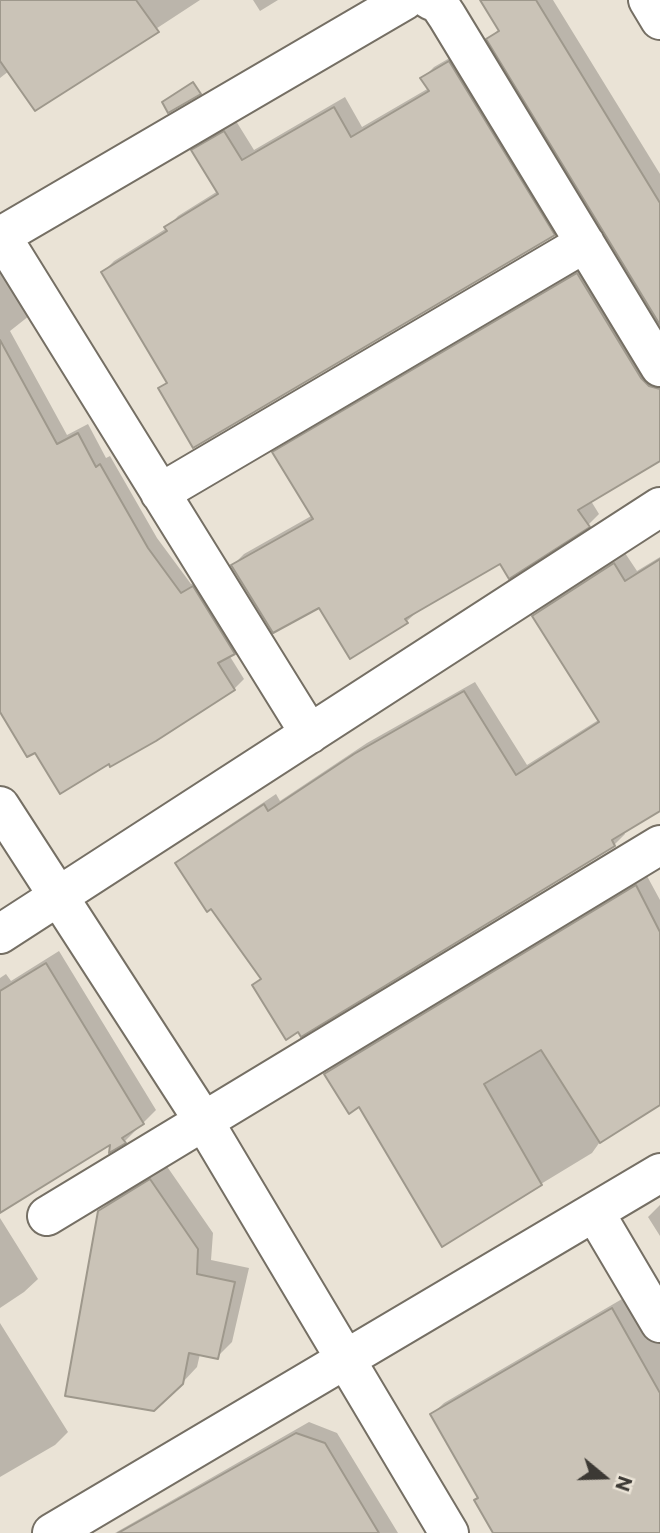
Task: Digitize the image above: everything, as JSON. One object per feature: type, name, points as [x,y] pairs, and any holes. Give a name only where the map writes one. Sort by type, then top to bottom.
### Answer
[{"type":"street","points":[[310,734],[1,235],[405,0]]},
{"type":"street","points":[[430,0],[439,4],[447,16],[660,367]]},
{"type":"street","points":[[648,0],[660,20]]},
{"type":"street","points":[[160,493],[585,243]]},
{"type":"street","points":[[0,934],[660,507]]},
{"type":"street","points":[[0,806],[203,1120],[344,1361],[449,1533]]},
{"type":"street","points":[[47,1216],[660,845]]},
{"type":"street","points":[[52,1533],[660,1173]]},
{"type":"street","points":[[595,1213],[660,1322]]},
{"type":"building","points":[[0,0],[136,0],[159,32],[35,111],[0,61]]},
{"type":"building","points":[[480,0],[536,0],[660,203],[660,325],[486,39],[499,31]]},
{"type":"building","points":[[449,61],[555,235],[193,448],[158,388],[167,383],[101,272],[167,231],[164,227],[218,194],[191,150],[224,131],[242,160],[334,107],[351,137],[429,91],[420,78]]},
{"type":"building","points":[[193,82],[201,94],[168,113],[162,102]]},
{"type":"building","points":[[577,273],[641,378],[649,386],[660,389],[660,461],[578,510],[590,527],[509,579],[500,564],[405,619],[408,623],[350,659],[319,608],[273,633],[231,565],[313,519],[272,452]]},
{"type":"building","points":[[0,340],[57,444],[78,433],[96,467],[100,464],[148,548],[181,593],[193,586],[235,654],[218,663],[235,690],[156,741],[110,767],[109,764],[60,794],[35,753],[27,757],[0,712]]},
{"type":"building","points":[[660,559],[660,811],[612,840],[615,846],[301,1037],[298,1032],[286,1040],[252,985],[261,979],[211,909],[207,912],[175,863],[264,804],[268,811],[354,754],[464,691],[516,775],[599,722],[532,616],[614,563],[625,581]]},
{"type":"building","points":[[636,885],[660,932],[660,1105],[600,1143],[541,1050],[484,1084],[542,1185],[442,1247],[359,1107],[349,1114],[324,1074]]},
{"type":"building","points":[[46,963],[144,1124],[122,1138],[126,1143],[109,1153],[110,1145],[0,1213],[0,991]]},
{"type":"building","points":[[150,1179],[198,1249],[197,1274],[235,1282],[218,1359],[189,1353],[183,1384],[154,1411],[65,1396],[98,1211]]},
{"type":"building","points":[[612,1308],[660,1393],[660,1533],[493,1533],[474,1500],[478,1498],[430,1414]]},
{"type":"building","points":[[296,1433],[325,1443],[379,1533],[118,1533]]}]
